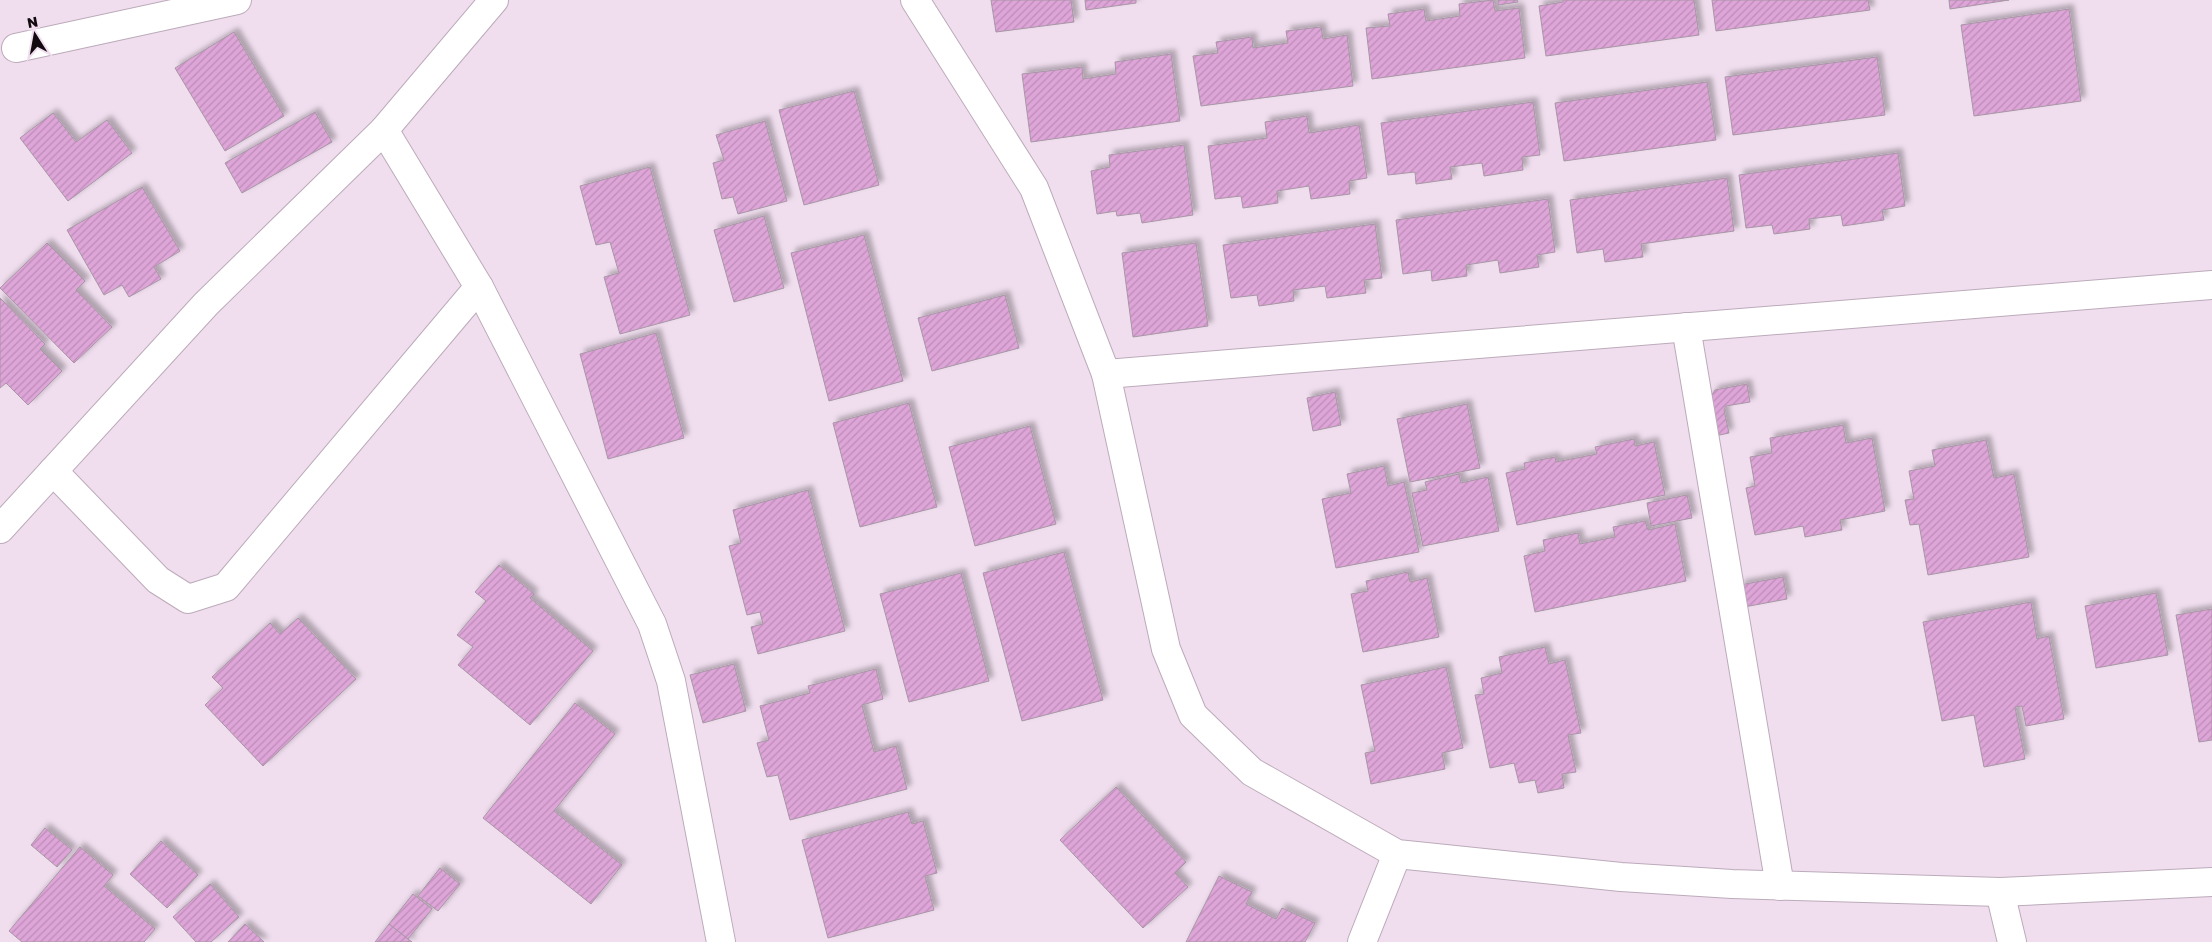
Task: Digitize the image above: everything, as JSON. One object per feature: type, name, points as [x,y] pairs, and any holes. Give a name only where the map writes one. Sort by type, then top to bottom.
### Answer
[{"type":"street","points":[[16,48],[237,0]]},
{"type":"street","points":[[0,529],[206,304],[384,130],[494,0]]},
{"type":"street","points":[[915,0],[1034,188],[1106,374],[1166,649],[1193,715],[1252,772],[1397,854],[1621,878],[1780,886],[2000,892],[2212,882]]},
{"type":"street","points":[[384,130],[479,288],[652,624],[671,681],[721,942]]},
{"type":"street","points":[[1106,374],[2212,285]]},
{"type":"street","points":[[53,471],[158,580],[188,598],[226,587],[479,288]]},
{"type":"street","points":[[1686,327],[1780,886]]},
{"type":"street","points":[[1362,942],[1397,854]]},
{"type":"street","points":[[2000,892],[2012,942]]},
{"type":"building","points":[[991,0],[1071,0],[1074,22],[996,32]]},
{"type":"building","points":[[1085,0],[1136,0],[1136,3],[1086,10]]},
{"type":"building","points":[[1493,0],[1495,11],[1519,8],[1525,58],[1372,79],[1366,28],[1390,26],[1388,14],[1424,9],[1426,21],[1460,16],[1459,4]]},
{"type":"building","points":[[1498,0],[1517,0],[1518,2],[1498,5]]},
{"type":"building","points":[[1563,0],[1694,0],[1699,35],[1546,56],[1539,6],[1563,2]]},
{"type":"building","points":[[1712,0],[1868,0],[1870,10],[1716,31]]},
{"type":"building","points":[[1949,0],[2009,0],[1950,9]]},
{"type":"building","points":[[2069,9],[2081,101],[1974,116],[1961,25]]},
{"type":"building","points":[[1321,27],[1323,39],[1347,35],[1353,86],[1201,106],[1193,56],[1218,53],[1216,42],[1252,37],[1253,48],[1288,43],[1286,31]]},
{"type":"building","points":[[234,32],[284,116],[225,151],[175,68]]},
{"type":"building","points":[[1171,54],[1180,121],[1031,142],[1022,74],[1082,67],[1083,79],[1116,74],[1115,62]]},
{"type":"building","points":[[1877,57],[1885,115],[1733,135],[1725,77]]},
{"type":"building","points":[[1707,82],[1716,140],[1564,161],[1555,103]]},
{"type":"building","points":[[854,91],[879,185],[804,205],[779,110]]},
{"type":"building","points":[[1533,102],[1540,155],[1522,157],[1523,170],[1484,176],[1482,163],[1450,167],[1452,179],[1416,184],[1415,172],[1388,175],[1381,123]]},
{"type":"building","points":[[315,112],[332,142],[242,193],[225,163]]},
{"type":"building","points":[[53,113],[76,142],[107,120],[132,153],[68,201],[20,138]]},
{"type":"building","points":[[1307,116],[1309,133],[1359,125],[1367,178],[1349,181],[1350,194],[1311,199],[1309,186],[1277,191],[1278,203],[1243,208],[1241,196],[1215,199],[1208,146],[1267,138],[1265,122]]},
{"type":"building","points":[[765,121],[787,201],[738,214],[733,197],[722,199],[713,163],[724,160],[716,135]]},
{"type":"building","points":[[1184,145],[1193,215],[1142,223],[1140,213],[1117,216],[1116,211],[1097,214],[1091,171],[1110,167],[1109,155]]},
{"type":"building","points":[[1898,153],[1905,206],[1882,210],[1884,220],[1843,226],[1841,215],[1809,219],[1810,229],[1774,234],[1772,225],[1746,228],[1739,175]]},
{"type":"building","points":[[650,167],[690,315],[620,334],[604,277],[619,273],[610,242],[596,245],[580,186]]},
{"type":"building","points":[[1727,178],[1734,231],[1641,244],[1643,257],[1605,262],[1603,249],[1577,253],[1570,200]]},
{"type":"building","points":[[142,187],[180,251],[154,267],[161,279],[129,297],[122,285],[104,295],[67,230]]},
{"type":"building","points":[[1548,199],[1555,252],[1537,255],[1539,267],[1500,273],[1498,260],[1466,265],[1467,276],[1432,281],[1431,270],[1403,274],[1396,220]]},
{"type":"building","points":[[764,216],[784,288],[734,302],[714,230]]},
{"type":"building","points":[[1375,224],[1382,278],[1364,280],[1366,293],[1327,298],[1325,286],[1293,290],[1294,301],[1259,306],[1257,295],[1231,298],[1223,245]]},
{"type":"building","points":[[864,235],[903,381],[829,401],[791,253]]},
{"type":"building","points":[[47,243],[85,281],[76,290],[112,327],[74,363],[0,288]]},
{"type":"building","points":[[1196,243],[1208,326],[1133,337],[1122,253]]},
{"type":"building","points":[[1005,295],[1019,348],[932,371],[918,318]]},
{"type":"building","points":[[0,298],[45,344],[40,349],[62,371],[28,405],[6,383],[0,388]]},
{"type":"building","points":[[656,333],[684,438],[608,459],[580,354]]},
{"type":"building","points":[[1747,384],[1750,402],[1726,406],[1724,410],[1729,433],[1710,437],[1703,408],[1715,390]]},
{"type":"building","points":[[1335,392],[1341,425],[1313,431],[1307,398]]},
{"type":"building","points":[[909,403],[937,507],[860,527],[833,423]]},
{"type":"building","points":[[1467,404],[1480,468],[1410,482],[1397,419]]},
{"type":"building","points":[[1843,425],[1846,443],[1872,438],[1885,511],[1840,520],[1842,530],[1805,537],[1803,526],[1755,535],[1746,488],[1755,486],[1750,457],[1772,453],[1770,438]]},
{"type":"building","points":[[1030,426],[1056,524],[975,546],[949,447]]},
{"type":"building","points":[[1634,439],[1635,446],[1654,442],[1665,495],[1517,525],[1506,473],[1525,469],[1524,463],[1555,457],[1556,462],[1597,454],[1595,447]]},
{"type":"building","points":[[1986,440],[1994,478],[2014,474],[2029,557],[1928,575],[1919,524],[1910,525],[1905,500],[1914,499],[1909,471],[1935,466],[1932,450]]},
{"type":"building","points":[[1384,466],[1388,486],[1404,482],[1419,552],[1336,568],[1322,499],[1351,493],[1347,474]]},
{"type":"building","points":[[1459,474],[1461,483],[1488,477],[1499,531],[1423,546],[1412,493],[1427,490],[1425,482]]},
{"type":"building","points":[[808,490],[845,631],[758,654],[751,627],[763,624],[760,612],[747,615],[729,546],[741,543],[733,510]]},
{"type":"building","points":[[1687,495],[1692,518],[1651,526],[1647,503]]},
{"type":"building","points":[[1645,521],[1648,530],[1675,524],[1686,581],[1535,612],[1524,556],[1545,551],[1543,540],[1578,533],[1580,544],[1615,537],[1613,527]]},
{"type":"building","points":[[1064,552],[1103,700],[1022,721],[983,573]]},
{"type":"building","points":[[499,565],[534,594],[530,598],[593,651],[530,725],[458,665],[473,647],[457,635],[486,601],[475,592]]},
{"type":"building","points":[[1408,572],[1410,582],[1427,578],[1439,637],[1363,652],[1351,594],[1368,591],[1366,581]]},
{"type":"building","points":[[961,573],[989,681],[909,702],[880,594]]},
{"type":"building","points":[[1783,577],[1787,599],[1744,607],[1740,585]]},
{"type":"building","points":[[2156,593],[2168,655],[2096,668],[2085,606]]},
{"type":"building","points":[[2031,602],[2037,639],[2049,636],[2064,719],[2026,726],[2022,706],[2015,707],[2025,759],[1984,767],[1974,715],[1942,721],[1923,622]]},
{"type":"building","points":[[2212,609],[2212,740],[2199,742],[2176,615]]},
{"type":"building","points":[[298,618],[356,679],[263,766],[205,705],[223,688],[212,677],[270,623],[280,634]]},
{"type":"building","points":[[1545,647],[1549,664],[1565,660],[1581,733],[1568,735],[1576,772],[1562,774],[1564,788],[1538,793],[1535,780],[1519,783],[1514,763],[1490,768],[1475,695],[1484,694],[1481,678],[1502,673],[1499,657]]},
{"type":"building","points":[[734,664],[746,711],[703,723],[690,675]]},
{"type":"building","points":[[1446,667],[1463,748],[1442,753],[1445,769],[1371,784],[1365,753],[1375,751],[1361,685]]},
{"type":"building","points":[[876,669],[883,699],[862,705],[874,752],[896,746],[907,789],[790,820],[778,775],[767,777],[757,743],[769,740],[760,706],[810,693],[808,686]]},
{"type":"building","points":[[575,703],[615,734],[554,811],[622,865],[591,904],[483,818]]},
{"type":"building","points":[[1116,787],[1186,862],[1175,873],[1188,887],[1143,928],[1060,840]]},
{"type":"building","points":[[908,812],[912,824],[923,821],[937,873],[925,876],[934,910],[828,938],[802,840]]},
{"type":"building","points":[[45,828],[72,850],[57,867],[31,845]]},
{"type":"building","points":[[161,841],[198,875],[167,908],[130,874]]},
{"type":"building","points":[[80,847],[113,875],[104,886],[155,929],[144,942],[22,942],[9,931]]},
{"type":"building","points":[[440,868],[460,884],[438,911],[418,896]]},
{"type":"building","points":[[1219,876],[1252,892],[1246,904],[1276,919],[1282,908],[1315,923],[1305,942],[1186,942]]},
{"type":"building","points":[[210,884],[239,917],[211,942],[196,942],[173,917]]},
{"type":"building","points":[[413,894],[432,909],[408,939],[389,924]]},
{"type":"building","points":[[245,924],[264,942],[228,942]]},
{"type":"building","points":[[389,924],[408,939],[412,942],[375,942]]}]
